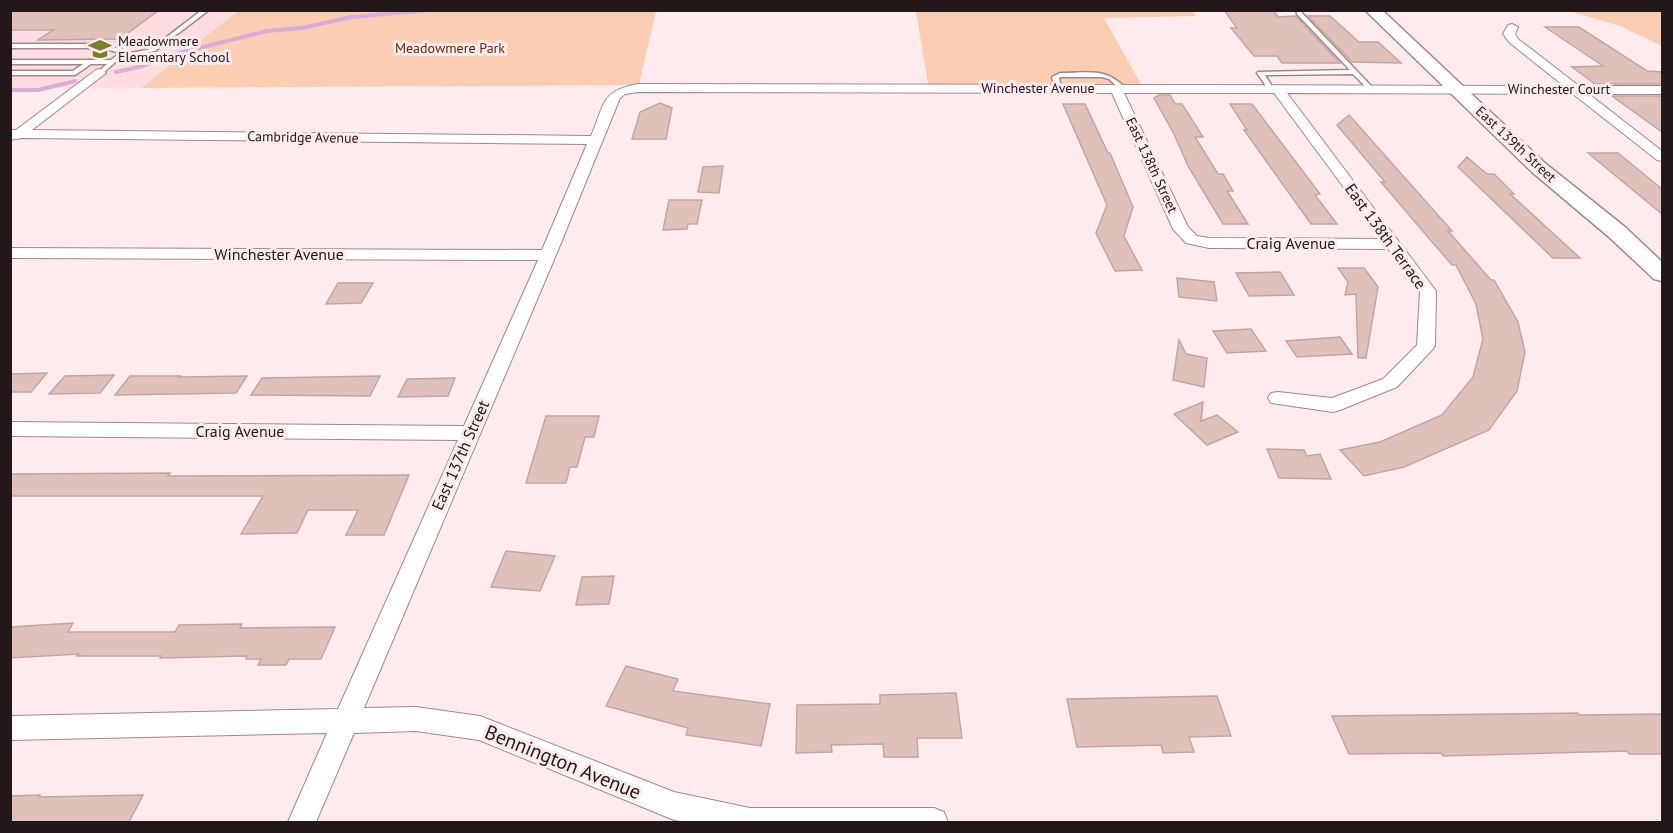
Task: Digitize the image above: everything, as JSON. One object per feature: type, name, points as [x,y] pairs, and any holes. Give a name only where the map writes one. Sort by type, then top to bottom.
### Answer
[{"type":"street","name":"East 139th Street","points":[[1372,10],[1539,168],[1617,232],[1662,274]]},
{"type":"street","points":[[1512,27],[1509,34],[1514,41],[1662,158]]},
{"type":"street","points":[[13,136],[100,73]]},
{"type":"street","name":"Winchester Avenue","points":[[621,91],[638,88],[1455,88]]},
{"type":"street","name":"East 138th Street","points":[[1119,88],[1181,229],[1192,240]]},
{"type":"street","name":"East 138th Terrace","points":[[1274,88],[1428,291],[1426,346],[1390,383],[1333,405],[1278,398]]},
{"type":"street","name":"Winchester Court","points":[[1455,88],[1662,90]]},
{"type":"street","name":"East 137th Street","points":[[302,822],[549,255],[614,96],[621,91]]},
{"type":"street","name":"Cambridge Avenue","points":[[13,136],[595,140]]},
{"type":"street","name":"Craig Avenue","points":[[1192,240],[1209,243],[1391,244]]},
{"type":"street","name":"Winchester Avenue","points":[[10,253],[549,255]]},
{"type":"street","name":"Craig Avenue","points":[[10,429],[470,433]]},
{"type":"street","name":"Bennington Avenue","points":[[10,728],[416,719],[480,728],[674,806],[750,822],[934,822]]},
{"type":"lane","points":[[10,62],[91,62],[153,50],[206,10]]},
{"type":"lane","points":[[1299,10],[1299,14],[1370,88]]},
{"type":"lane","points":[[10,46],[104,46],[124,52],[100,73]]},
{"type":"lane","points":[[10,73],[75,73],[91,62]]},
{"type":"lane","points":[[1274,88],[1260,73],[1355,72]]},
{"type":"shaded area","name":"Meadowmere Elementary School","points":[[11,11],[238,11],[141,88],[11,88]]},
{"type":"green space","points":[[1192,10],[1196,16],[1104,18],[1142,86],[928,84],[916,11]]},
{"type":"green space","name":"Meadowmere Park","points":[[238,11],[656,11],[639,85],[141,88]]},
{"type":"green space","points":[[1569,11],[1662,11],[1662,46],[1620,26]]},
{"type":"building","points":[[10,10],[159,10],[120,39],[38,40],[53,30],[10,30]]},
{"type":"building","points":[[1224,10],[1273,10],[1278,17],[1296,16],[1340,63],[1282,63],[1277,56],[1254,56],[1231,28],[1237,28]]},
{"type":"building","points":[[1308,16],[1330,16],[1359,42],[1378,42],[1401,63],[1352,62]]},
{"type":"building","points":[[1545,27],[1579,27],[1647,71],[1662,72],[1662,84],[1595,84],[1572,67],[1603,66]]},
{"type":"building","points":[[1159,95],[1170,95],[1175,104],[1182,104],[1203,137],[1195,137],[1218,174],[1223,174],[1233,191],[1227,191],[1248,224],[1223,224],[1188,166],[1154,98]]},
{"type":"building","points":[[1612,96],[1662,96],[1662,132]]},
{"type":"building","points":[[660,103],[672,108],[666,139],[632,139],[640,112]]},
{"type":"building","points":[[1063,104],[1085,104],[1110,153],[1133,207],[1124,236],[1142,270],[1115,271],[1096,233],[1107,205]]},
{"type":"building","points":[[1230,104],[1252,104],[1320,194],[1315,195],[1337,224],[1311,224],[1244,130],[1247,130]]},
{"type":"building","points":[[1349,115],[1452,231],[1448,231],[1491,280],[1494,280],[1518,322],[1525,352],[1517,391],[1489,430],[1404,467],[1364,476],[1340,450],[1380,442],[1442,415],[1473,377],[1483,339],[1476,304],[1456,265],[1452,265],[1381,182],[1385,182],[1337,125]]},
{"type":"building","points":[[1588,153],[1618,153],[1662,189],[1662,214]]},
{"type":"building","points":[[1467,157],[1487,174],[1494,174],[1514,194],[1510,194],[1580,258],[1553,258],[1458,167]]},
{"type":"building","points":[[723,166],[719,193],[698,192],[703,167]]},
{"type":"building","points":[[669,200],[702,200],[697,224],[688,224],[687,229],[663,230]]},
{"type":"building","points":[[1338,268],[1364,268],[1378,287],[1366,358],[1358,358],[1356,294],[1345,295],[1348,282]]},
{"type":"building","points":[[1280,272],[1294,295],[1249,296],[1236,273]]},
{"type":"building","points":[[1177,278],[1214,282],[1217,301],[1179,297]]},
{"type":"building","points":[[338,283],[373,283],[361,303],[326,304]]},
{"type":"building","points":[[1251,329],[1266,351],[1227,353],[1213,331]]},
{"type":"building","points":[[1340,337],[1352,354],[1297,357],[1286,341]]},
{"type":"building","points":[[1179,340],[1186,354],[1207,358],[1204,387],[1173,380]]},
{"type":"building","points":[[47,373],[31,392],[10,392],[10,374]]},
{"type":"building","points":[[114,375],[100,393],[49,394],[65,376]]},
{"type":"building","points":[[130,376],[247,376],[236,393],[115,395]]},
{"type":"building","points":[[380,376],[370,396],[251,395],[262,378]]},
{"type":"building","points":[[455,378],[448,396],[398,397],[407,379]]},
{"type":"building","points":[[1203,402],[1201,421],[1217,415],[1238,432],[1207,445],[1174,414]]},
{"type":"building","points":[[546,416],[599,416],[594,437],[585,437],[577,467],[570,467],[566,483],[526,483]]},
{"type":"building","points":[[1267,449],[1304,450],[1307,456],[1320,454],[1331,479],[1279,478]]},
{"type":"building","points":[[170,473],[168,476],[409,475],[384,535],[346,535],[358,510],[308,510],[297,533],[241,534],[263,496],[10,496],[10,474]]},
{"type":"building","points":[[506,551],[555,556],[540,591],[491,587]]},
{"type":"building","points":[[614,576],[609,604],[576,605],[582,577]]},
{"type":"building","points":[[73,623],[68,632],[175,632],[179,625],[242,624],[240,628],[335,627],[321,659],[289,659],[286,665],[258,665],[261,659],[246,659],[247,656],[160,658],[161,656],[77,656],[79,654],[10,658],[10,627]]},
{"type":"building","points":[[626,666],[678,679],[673,691],[770,704],[761,746],[686,735],[688,728],[606,706]]},
{"type":"building","points":[[956,693],[962,738],[917,738],[918,757],[884,757],[883,744],[831,745],[832,752],[796,753],[797,705],[880,704],[880,695]]},
{"type":"building","points":[[1217,696],[1231,736],[1189,737],[1194,752],[1163,753],[1161,745],[1077,747],[1067,699]]},
{"type":"building","points":[[1578,713],[1579,715],[1662,714],[1662,754],[1629,754],[1627,751],[1443,756],[1441,753],[1349,754],[1332,716]]},
{"type":"building","points":[[40,795],[39,797],[143,795],[129,822],[10,822],[10,796]]},
{"type":"waterway","points":[[116,72],[143,66],[171,55],[267,31],[302,28],[351,17],[430,10]]},
{"type":"waterway","points":[[451,10],[483,10]]},
{"type":"waterway","points":[[10,90],[38,90],[75,81]]},
{"type":"place","name":"Meadowmere Elementary School","points":[[100,49]]}]
